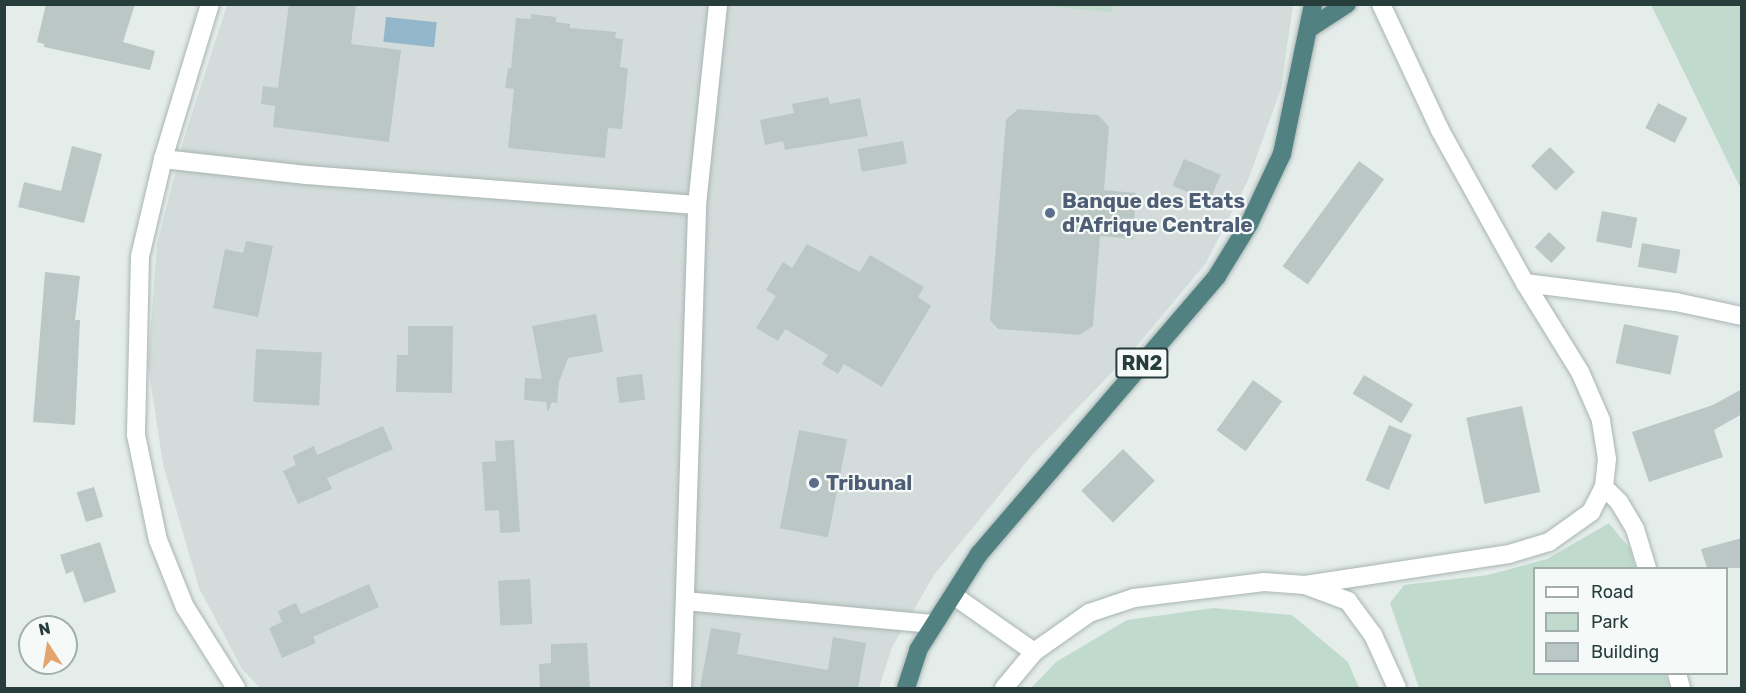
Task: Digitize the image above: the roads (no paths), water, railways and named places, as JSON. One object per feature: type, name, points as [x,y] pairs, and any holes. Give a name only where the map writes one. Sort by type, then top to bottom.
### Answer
[{"type":"highway","name":"RN2","points":[[911,686],[918,650],[979,554],[1216,276],[1249,224],[1282,154],[1310,28],[1313,4]]},
{"type":"highway","points":[[1310,28],[1347,4]]},
{"type":"street","points":[[210,4],[163,159],[140,256],[136,435],[158,540],[185,607],[236,688]]},
{"type":"street","points":[[682,688],[697,205],[718,4]]},
{"type":"street","points":[[1004,688],[1034,652],[1089,613],[1134,598],[1222,585],[1305,585],[1509,554],[1549,542],[1591,512],[1604,487],[1607,459],[1600,420],[1580,372],[1525,283],[1440,130],[1381,4]]},
{"type":"street","points":[[163,159],[306,175],[697,205]]},
{"type":"street","points":[[1525,283],[1676,302],[1742,316]]},
{"type":"street","points":[[1604,487],[1619,502],[1635,529],[1647,567]]},
{"type":"street","points":[[1305,585],[1328,591],[1354,608],[1373,635],[1397,688]]},
{"type":"street","points":[[953,595],[1034,652]]},
{"type":"street","points":[[685,601],[933,624]]},
{"type":"water","points":[[386,17],[437,22],[434,47],[383,42]]},
{"type":"place","name":"Banque des Etats d'Afrique Centrale","points":[[1050,213]]},
{"type":"place","name":"Tribunal","points":[[814,483]]}]
